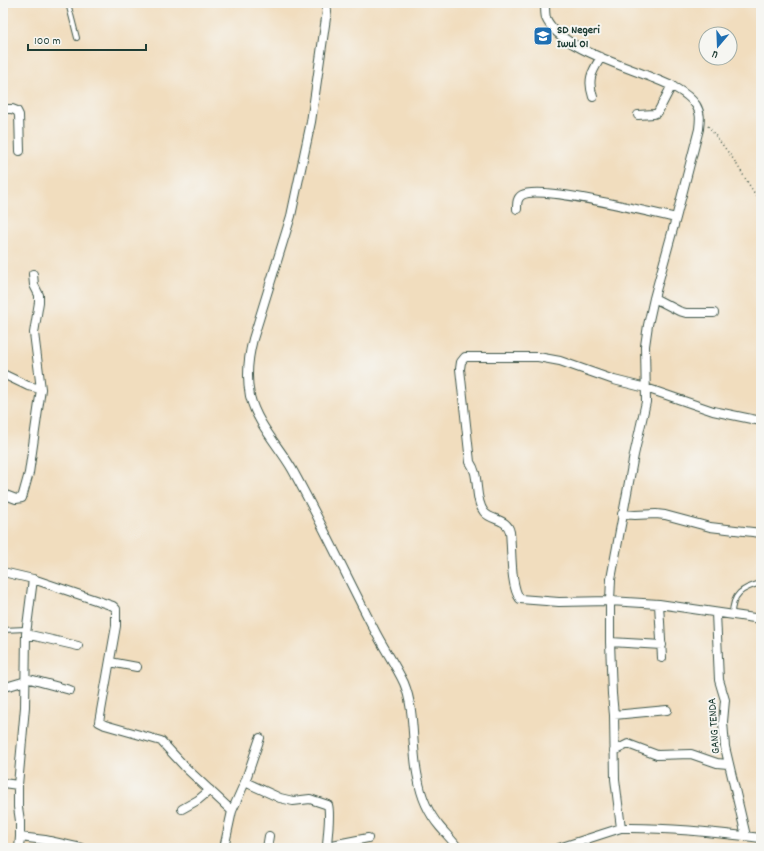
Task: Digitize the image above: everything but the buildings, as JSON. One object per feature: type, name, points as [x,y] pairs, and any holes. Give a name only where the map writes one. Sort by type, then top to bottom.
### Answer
[{"type":"street","points":[[326,3],[327,11],[311,122],[294,202],[248,358],[248,379],[251,397],[257,414],[267,433],[290,467],[321,523],[376,634],[405,685],[410,703],[418,778],[422,793],[427,807],[439,826],[458,848]]},
{"type":"street","points":[[545,3],[546,16],[551,28],[563,38],[578,47],[601,57],[672,85],[691,99],[697,106],[700,117],[699,129],[654,298],[645,346],[646,402],[622,514],[611,579],[610,642],[614,716],[615,786],[621,828]]},
{"type":"street","points":[[593,97],[590,81],[593,70],[601,57]]},
{"type":"street","points":[[638,115],[654,114],[658,112],[672,85]]},
{"type":"street","points":[[3,109],[12,109],[17,111],[19,115],[20,151]]},
{"type":"street","points":[[517,208],[517,201],[520,196],[535,192],[590,199],[676,218]]},
{"type":"street","points":[[3,494],[16,499],[22,498],[24,494],[29,473],[41,389],[34,333],[39,295],[34,285],[32,274]]},
{"type":"street","points":[[654,298],[686,313],[714,313]]},
{"type":"street","points":[[761,421],[713,411],[646,388],[614,380],[560,361],[538,357],[465,357],[461,362],[460,369],[470,462],[475,472],[479,501],[482,511],[487,516],[504,522],[509,530],[515,584],[519,597],[523,599],[559,602],[610,601],[659,604],[732,616],[761,619]]},
{"type":"street","points":[[3,374],[28,386],[41,389]]},
{"type":"street","points":[[622,514],[666,515],[710,527],[761,533]]},
{"type":"street","points":[[3,572],[34,579],[115,608],[117,611],[116,626],[99,722],[161,741],[232,811]]},
{"type":"street","points":[[19,848],[20,822],[18,785],[25,707],[26,631],[34,579]]},
{"type":"street","points":[[659,604],[662,658]]},
{"type":"street","name":"GANG TENDA","points":[[716,613],[719,680],[724,700],[724,747],[746,836]]},
{"type":"street","points":[[26,631],[78,646]]},
{"type":"street","points":[[610,642],[662,645]]},
{"type":"street","points":[[110,662],[137,668]]},
{"type":"street","points":[[3,686],[9,686],[26,680],[70,690]]},
{"type":"street","points":[[614,716],[667,710]]},
{"type":"street","points":[[224,848],[232,811],[245,782],[260,738]]},
{"type":"street","points":[[614,752],[628,744],[657,755],[691,754],[717,763],[728,764]]},
{"type":"street","points":[[245,782],[280,798],[293,801],[310,799],[328,805],[330,811],[327,847],[368,838]]},
{"type":"street","points":[[3,783],[18,785]]},
{"type":"street","points":[[182,809],[198,800],[210,790]]},
{"type":"street","points":[[559,848],[621,828],[650,827],[761,838]]},
{"type":"street","points":[[20,836],[45,844],[81,848]]},
{"type":"street","points":[[267,848],[269,836]]},
{"type":"lane","points":[[68,3],[77,38]]},
{"type":"lane","points":[[732,616],[733,600],[746,588],[761,583]]},
{"type":"lane","points":[[3,630],[26,631]]},
{"type":"path","points":[[700,117],[734,160],[761,204]]},
{"type":"place","name":"SD Negeri Iwul 01","points":[[543,36]]}]
